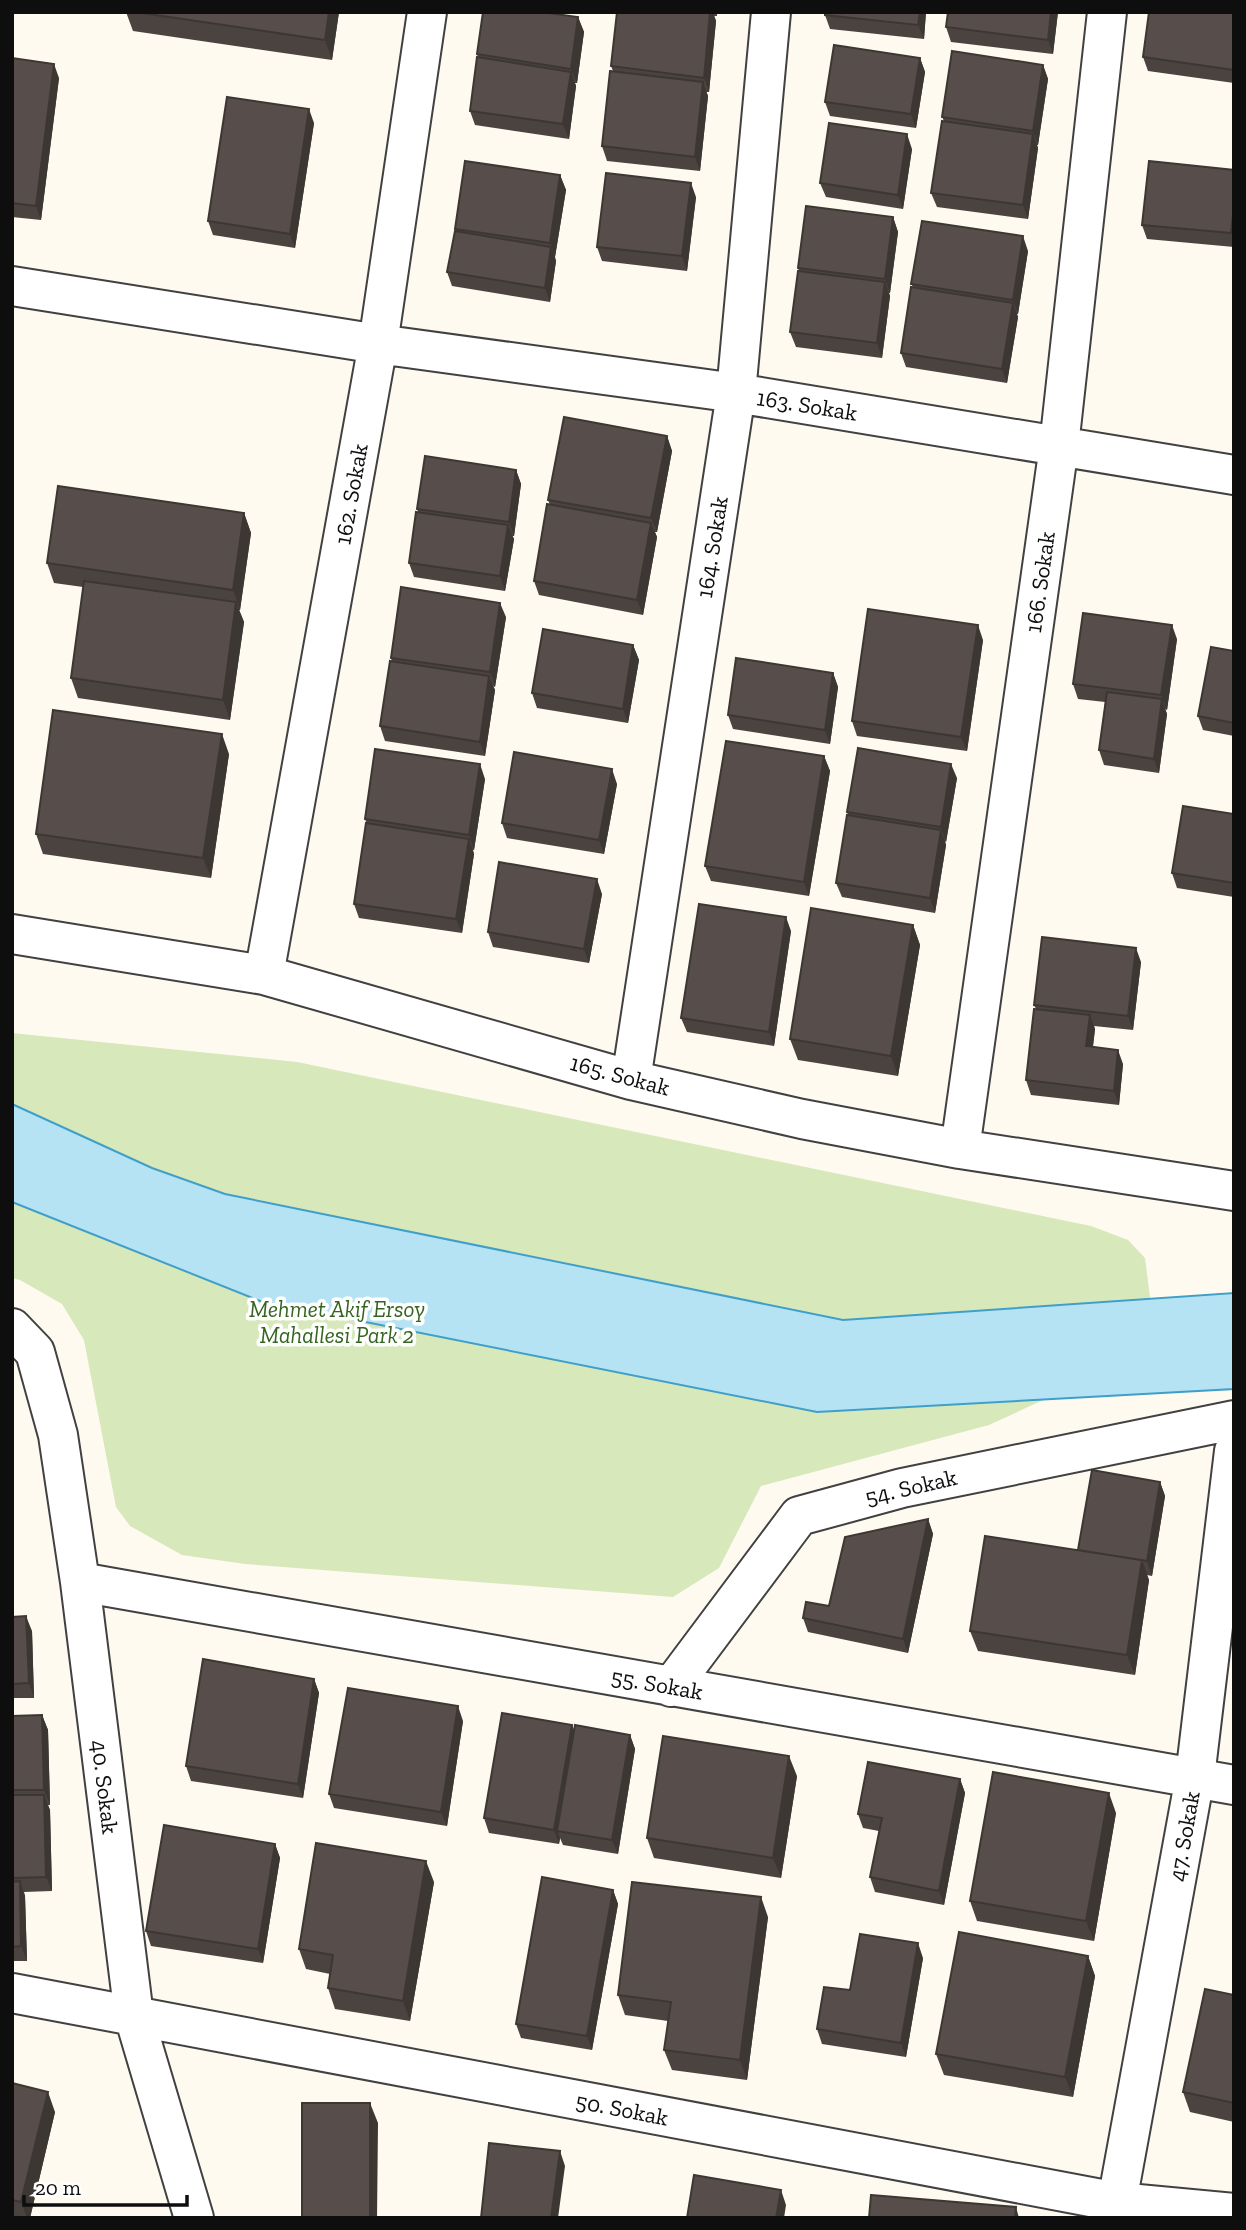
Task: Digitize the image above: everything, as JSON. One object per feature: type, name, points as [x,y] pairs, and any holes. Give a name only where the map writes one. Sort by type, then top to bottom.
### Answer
[{"type":"street","name":"162. Sokak","points":[[264,975],[378,344],[428,12]]},
{"type":"street","name":"164. Sokak","points":[[631,1080],[736,393],[771,12]]},
{"type":"street","name":"166. Sokak","points":[[960,1149],[1059,446],[1107,12]]},
{"type":"street","name":"163. Sokak","points":[[12,286],[378,344],[736,393],[1234,475]]},
{"type":"street","name":"165. Sokak","points":[[12,934],[264,975],[631,1080],[802,1118],[960,1149],[1234,1191]]},
{"type":"street","name":"40. Sokak","points":[[24,1340],[58,1435],[80,1582],[134,2016],[194,2218]]},
{"type":"street","name":"54. Sokak","points":[[671,1687],[799,1516],[902,1488],[1234,1420]]},
{"type":"street","name":"47. Sokak","points":[[1118,2210],[1195,1777],[1234,1451]]},
{"type":"street","name":"55. Sokak","points":[[80,1582],[1234,1785]]},
{"type":"street","name":"50. Sokak","points":[[12,1993],[1118,2210],[1234,2213]]},
{"type":"green space","name":"Mehmet Akif Ersoy Mahallesi Park 2","points":[[12,1033],[297,1062],[1091,1226],[1128,1240],[1145,1258],[1154,1328],[1104,1372],[989,1425],[761,1486],[719,1568],[673,1597],[245,1564],[182,1555],[130,1526],[116,1507],[84,1340],[62,1304],[12,1278]]},
{"type":"water","points":[[12,1104],[152,1168],[225,1194],[843,1320],[1234,1293],[1234,1389],[817,1412],[260,1301],[12,1202]]},
{"type":"building","points":[[135,12],[329,12],[325,40]]},
{"type":"building","points":[[483,12],[541,12],[578,17],[571,69],[477,54]]},
{"type":"building","points":[[617,12],[710,12],[704,78],[611,66]]},
{"type":"building","points":[[825,12],[920,12],[918,25],[825,15]]},
{"type":"building","points":[[948,12],[1051,12],[1048,40],[946,27]]},
{"type":"building","points":[[1149,12],[1234,12],[1234,70],[1143,57]]},
{"type":"building","points":[[834,45],[920,58],[911,114],[825,102]]},
{"type":"building","points":[[952,51],[1043,65],[1033,131],[942,117]]},
{"type":"building","points":[[477,57],[571,72],[563,124],[470,111]]},
{"type":"building","points":[[12,58],[54,64],[36,206],[12,203]]},
{"type":"building","points":[[610,71],[703,82],[695,157],[602,146]]},
{"type":"building","points":[[227,97],[309,109],[290,234],[208,221]]},
{"type":"building","points":[[942,121],[1033,134],[1023,205],[931,193]]},
{"type":"building","points":[[829,123],[907,134],[898,195],[820,183]]},
{"type":"building","points":[[465,161],[560,175],[550,243],[455,229]]},
{"type":"building","points":[[1149,161],[1234,170],[1231,233],[1142,225]]},
{"type":"building","points":[[606,173],[691,183],[682,256],[597,247]]},
{"type":"building","points":[[806,206],[893,217],[885,279],[798,268]]},
{"type":"building","points":[[922,221],[1023,236],[1013,300],[911,284]]},
{"type":"building","points":[[455,231],[551,247],[545,288],[447,272]]},
{"type":"building","points":[[798,271],[885,282],[877,343],[790,332]]},
{"type":"building","points":[[911,287],[1013,303],[1002,369],[901,353]]},
{"type":"building","points":[[564,417],[667,436],[651,518],[548,500]]},
{"type":"building","points":[[425,456],[516,470],[509,522],[417,509]]},
{"type":"building","points":[[58,486],[244,513],[233,590],[47,563]]},
{"type":"building","points":[[547,504],[651,523],[637,600],[534,581]]},
{"type":"building","points":[[416,512],[508,525],[500,576],[409,563]]},
{"type":"building","points":[[84,581],[236,602],[223,700],[71,678]]},
{"type":"building","points":[[401,587],[500,603],[490,672],[391,658]]},
{"type":"building","points":[[868,609],[978,625],[961,737],[852,721]]},
{"type":"building","points":[[1083,613],[1172,625],[1161,695],[1073,684]]},
{"type":"building","points":[[543,629],[633,645],[623,709],[532,693]]},
{"type":"building","points":[[1211,647],[1234,651],[1234,723],[1198,716]]},
{"type":"building","points":[[736,658],[833,673],[825,730],[728,715]]},
{"type":"building","points":[[390,661],[489,676],[480,742],[380,726]]},
{"type":"building","points":[[1107,692],[1162,699],[1154,759],[1099,750]]},
{"type":"building","points":[[53,710],[222,734],[203,858],[36,834]]},
{"type":"building","points":[[726,741],[824,756],[804,882],[705,866]]},
{"type":"building","points":[[858,748],[951,764],[941,827],[847,812]]},
{"type":"building","points":[[375,749],[480,764],[469,835],[365,819]]},
{"type":"building","points":[[514,752],[612,769],[599,840],[502,823]]},
{"type":"building","points":[[1183,806],[1234,814],[1234,883],[1172,873]]},
{"type":"building","points":[[847,815],[941,830],[930,898],[836,883]]},
{"type":"building","points":[[366,823],[469,839],[456,919],[354,904]]},
{"type":"building","points":[[499,862],[597,879],[584,949],[488,932]]},
{"type":"building","points":[[699,904],[786,917],[769,1032],[681,1018]]},
{"type":"building","points":[[811,908],[913,925],[891,1056],[790,1039]]},
{"type":"building","points":[[1042,937],[1136,948],[1128,1016],[1034,1005]]},
{"type":"building","points":[[1034,1009],[1090,1015],[1086,1046],[1118,1050],[1114,1091],[1026,1080]]},
{"type":"building","points":[[1092,1470],[1160,1482],[1147,1561],[1078,1550]]},
{"type":"building","points":[[928,1519],[903,1639],[803,1618],[806,1602],[829,1606],[845,1537]]},
{"type":"building","points":[[985,1536],[1142,1560],[1127,1655],[970,1631]]},
{"type":"building","points":[[26,1616],[29,1683],[12,1684],[12,1617]]},
{"type":"building","points":[[203,1659],[314,1679],[298,1784],[186,1766]]},
{"type":"building","points":[[348,1688],[458,1706],[441,1812],[329,1794]]},
{"type":"building","points":[[502,1713],[572,1725],[554,1830],[484,1818]]},
{"type":"building","points":[[42,1715],[44,1790],[12,1790],[12,1716]]},
{"type":"building","points":[[575,1725],[630,1735],[612,1840],[557,1831]]},
{"type":"building","points":[[663,1736],[789,1756],[773,1858],[647,1838]]},
{"type":"building","points":[[868,1762],[960,1779],[939,1891],[870,1877],[882,1818],[858,1814]]},
{"type":"building","points":[[993,1772],[1109,1793],[1086,1921],[970,1901]]},
{"type":"building","points":[[12,1795],[44,1795],[46,1877],[12,1878]]},
{"type":"building","points":[[164,1825],[275,1844],[258,1949],[146,1931]]},
{"type":"building","points":[[316,1843],[426,1861],[403,2001],[328,1988],[333,1955],[299,1949]]},
{"type":"building","points":[[542,1877],[613,1890],[587,2036],[516,2024]]},
{"type":"building","points":[[20,1881],[21,1946],[12,1947],[12,1882]]},
{"type":"building","points":[[632,1882],[761,1897],[740,2060],[664,2050],[671,2002],[618,1995]]},
{"type":"building","points":[[959,1932],[1088,1956],[1065,2077],[936,2054]]},
{"type":"building","points":[[860,1934],[918,1943],[901,2043],[817,2029],[824,1987],[850,1990]]},
{"type":"building","points":[[1205,1989],[1234,1995],[1234,2103],[1183,2092]]},
{"type":"building","points":[[12,2083],[48,2092],[21,2202],[12,2200]]},
{"type":"building","points":[[302,2103],[370,2103],[370,2218],[302,2218]]},
{"type":"building","points":[[489,2143],[560,2151],[551,2218],[481,2218]]},
{"type":"building","points":[[694,2175],[781,2190],[776,2218],[687,2218]]},
{"type":"building","points":[[871,2195],[1016,2207],[1015,2218],[869,2218]]}]
